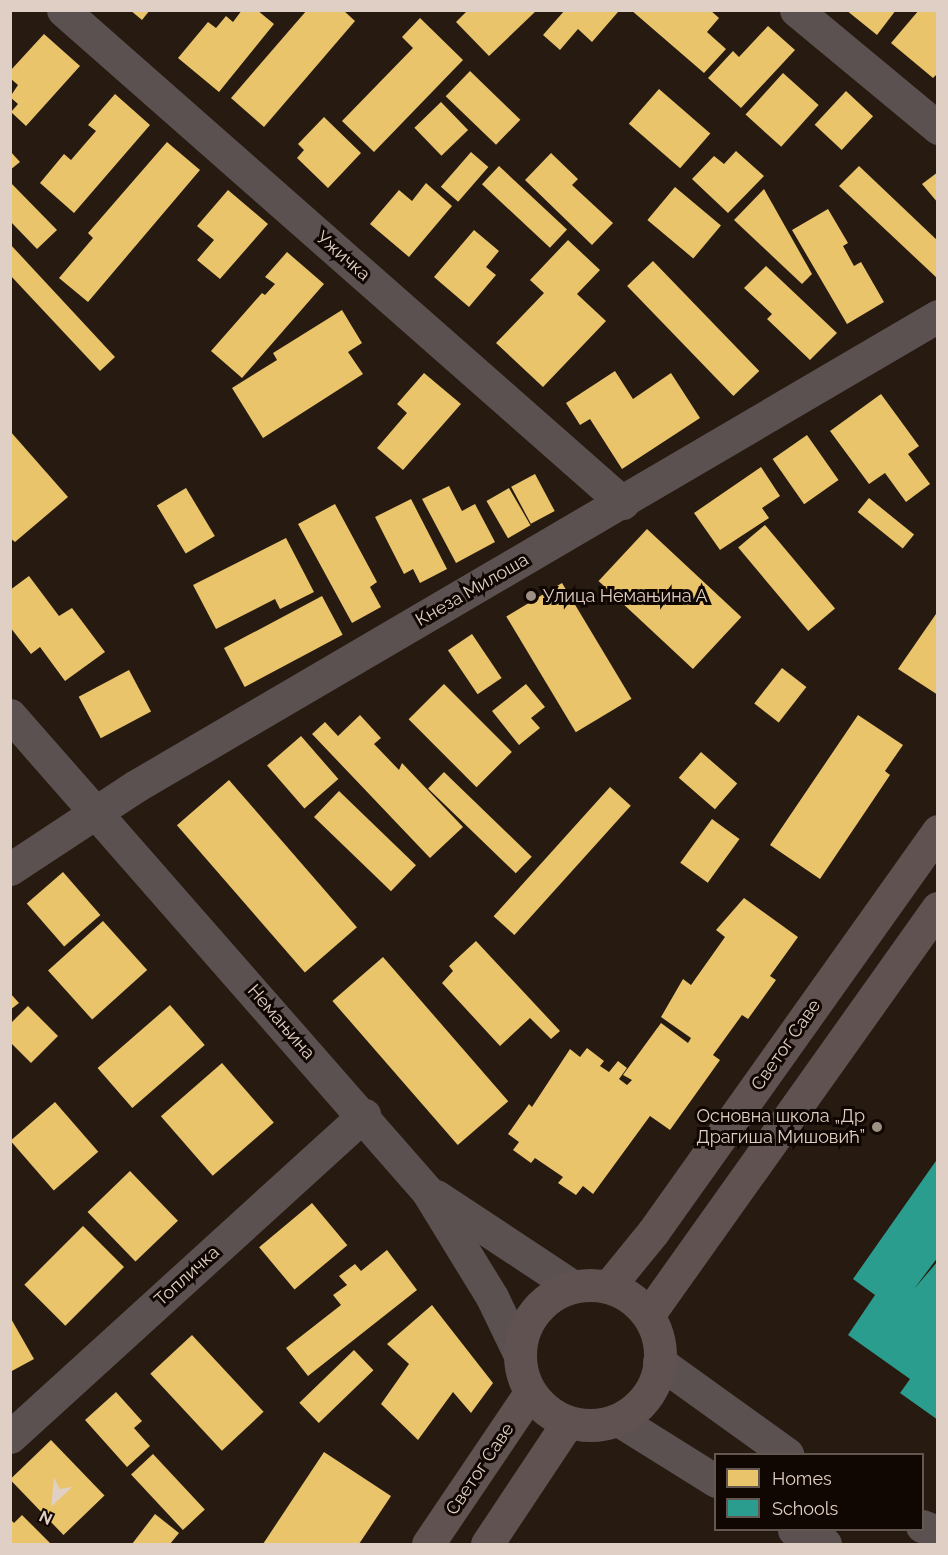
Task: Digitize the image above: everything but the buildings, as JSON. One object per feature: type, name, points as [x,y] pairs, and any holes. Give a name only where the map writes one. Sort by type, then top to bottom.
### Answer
[{"type":"main road","name":"Светог Саве","points":[[609,1286],[653,1232],[938,831]]},
{"type":"main road","points":[[649,1314],[938,908]]},
{"type":"main road","points":[[572,1286],[609,1286],[630,1296],[649,1314],[657,1332],[659,1362],[657,1378],[646,1398],[620,1421],[585,1426],[568,1422],[544,1408],[522,1382],[519,1353],[523,1330],[534,1311],[551,1295],[572,1286]]},
{"type":"main road","name":"Светог Саве","points":[[428,1545],[530,1393]]},
{"type":"main road","points":[[487,1545],[568,1422]]},
{"type":"street","name":"Ужичка","points":[[63,10],[623,503]]},
{"type":"street","points":[[796,10],[938,128]]},
{"type":"street","name":"Кнеза Милоша","points":[[10,869],[96,812],[938,316]]},
{"type":"street","name":"Немањина","points":[[10,715],[363,1115],[427,1191],[492,1297],[519,1353]]},
{"type":"street","name":"Топличка","points":[[10,1437],[363,1115]]},
{"type":"street","points":[[427,1191],[572,1286]]},
{"type":"street","points":[[659,1362],[784,1453]]},
{"type":"street","points":[[620,1421],[714,1480]]},
{"type":"street","points":[[796,1531],[825,1545]]},
{"type":"place","name":"Улица Немањина А","points":[[531,596]]},
{"type":"place","name":"Основна школа „Др Драгиша Мишовић”","points":[[877,1127]]}]
